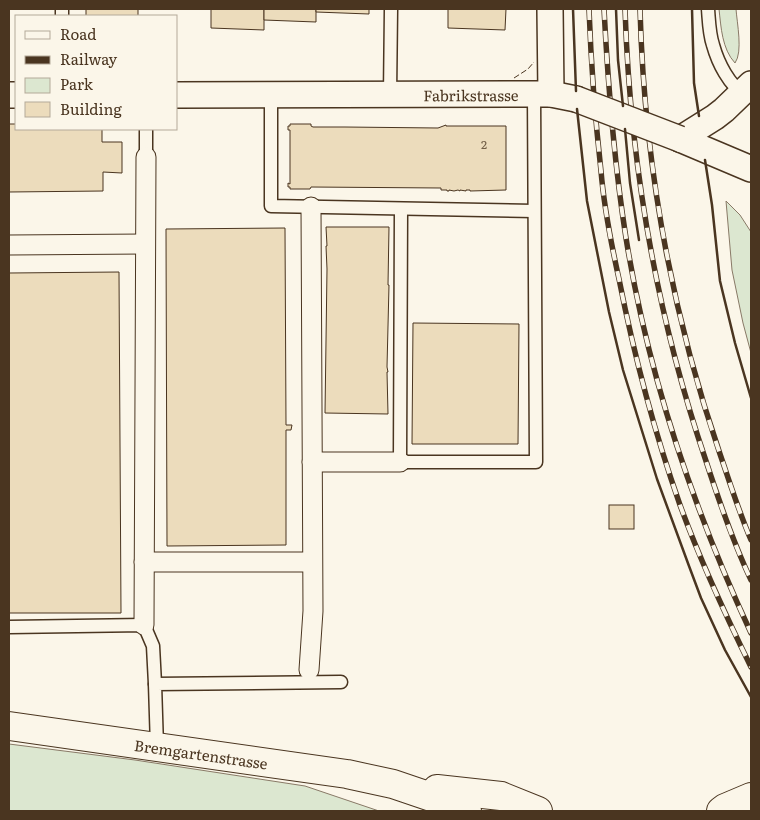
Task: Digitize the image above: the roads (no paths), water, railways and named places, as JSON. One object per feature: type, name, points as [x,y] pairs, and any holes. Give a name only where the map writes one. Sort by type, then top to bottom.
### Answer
[{"type":"main road","name":"Bremgartenstrasse","points":[[9,726],[347,774],[393,784],[500,796],[538,811]]},
{"type":"main road","name":"Bremgartenstrasse","points":[[393,784],[467,811]]},
{"type":"main road","points":[[721,811],[751,797]]},
{"type":"main road","points":[[747,811],[751,797]]},
{"type":"street","points":[[542,94],[550,9]]},
{"type":"street","points":[[680,139],[715,117],[748,92]]},
{"type":"street","name":"Fabrikstrasse","points":[[178,95],[542,94],[576,100],[680,139],[751,169]]},
{"type":"street","points":[[144,626],[146,157]]},
{"type":"street","points":[[309,670],[313,611],[311,207]]},
{"type":"street","points":[[9,245],[145,244]]},
{"type":"street","points":[[312,462],[400,462]]},
{"type":"street","points":[[144,562],[312,562]]},
{"type":"lane","points":[[390,94],[391,9]]},
{"type":"lane","points":[[708,9],[710,33],[716,55],[730,80],[748,92]]},
{"type":"lane","points":[[271,94],[271,206],[534,212]]},
{"type":"lane","points":[[401,209],[400,462],[536,462],[534,212],[542,94]]},
{"type":"lane","points":[[146,130],[146,157]]},
{"type":"lane","points":[[9,627],[144,626],[153,646],[156,746]]},
{"type":"lane","points":[[154,684],[341,682]]},
{"type":"railway","points":[[589,9],[595,110],[604,198],[613,252],[638,364],[653,421],[680,505],[713,587],[751,667]]},
{"type":"railway","points":[[604,9],[618,181],[635,289],[647,340],[675,440],[692,489],[710,538],[751,633]]},
{"type":"railway","points":[[625,9],[633,124],[649,238],[660,294],[688,406],[727,521],[751,580]]},
{"type":"railway","points":[[640,9],[647,122],[663,235],[674,290],[703,400],[742,519],[751,540]]}]
